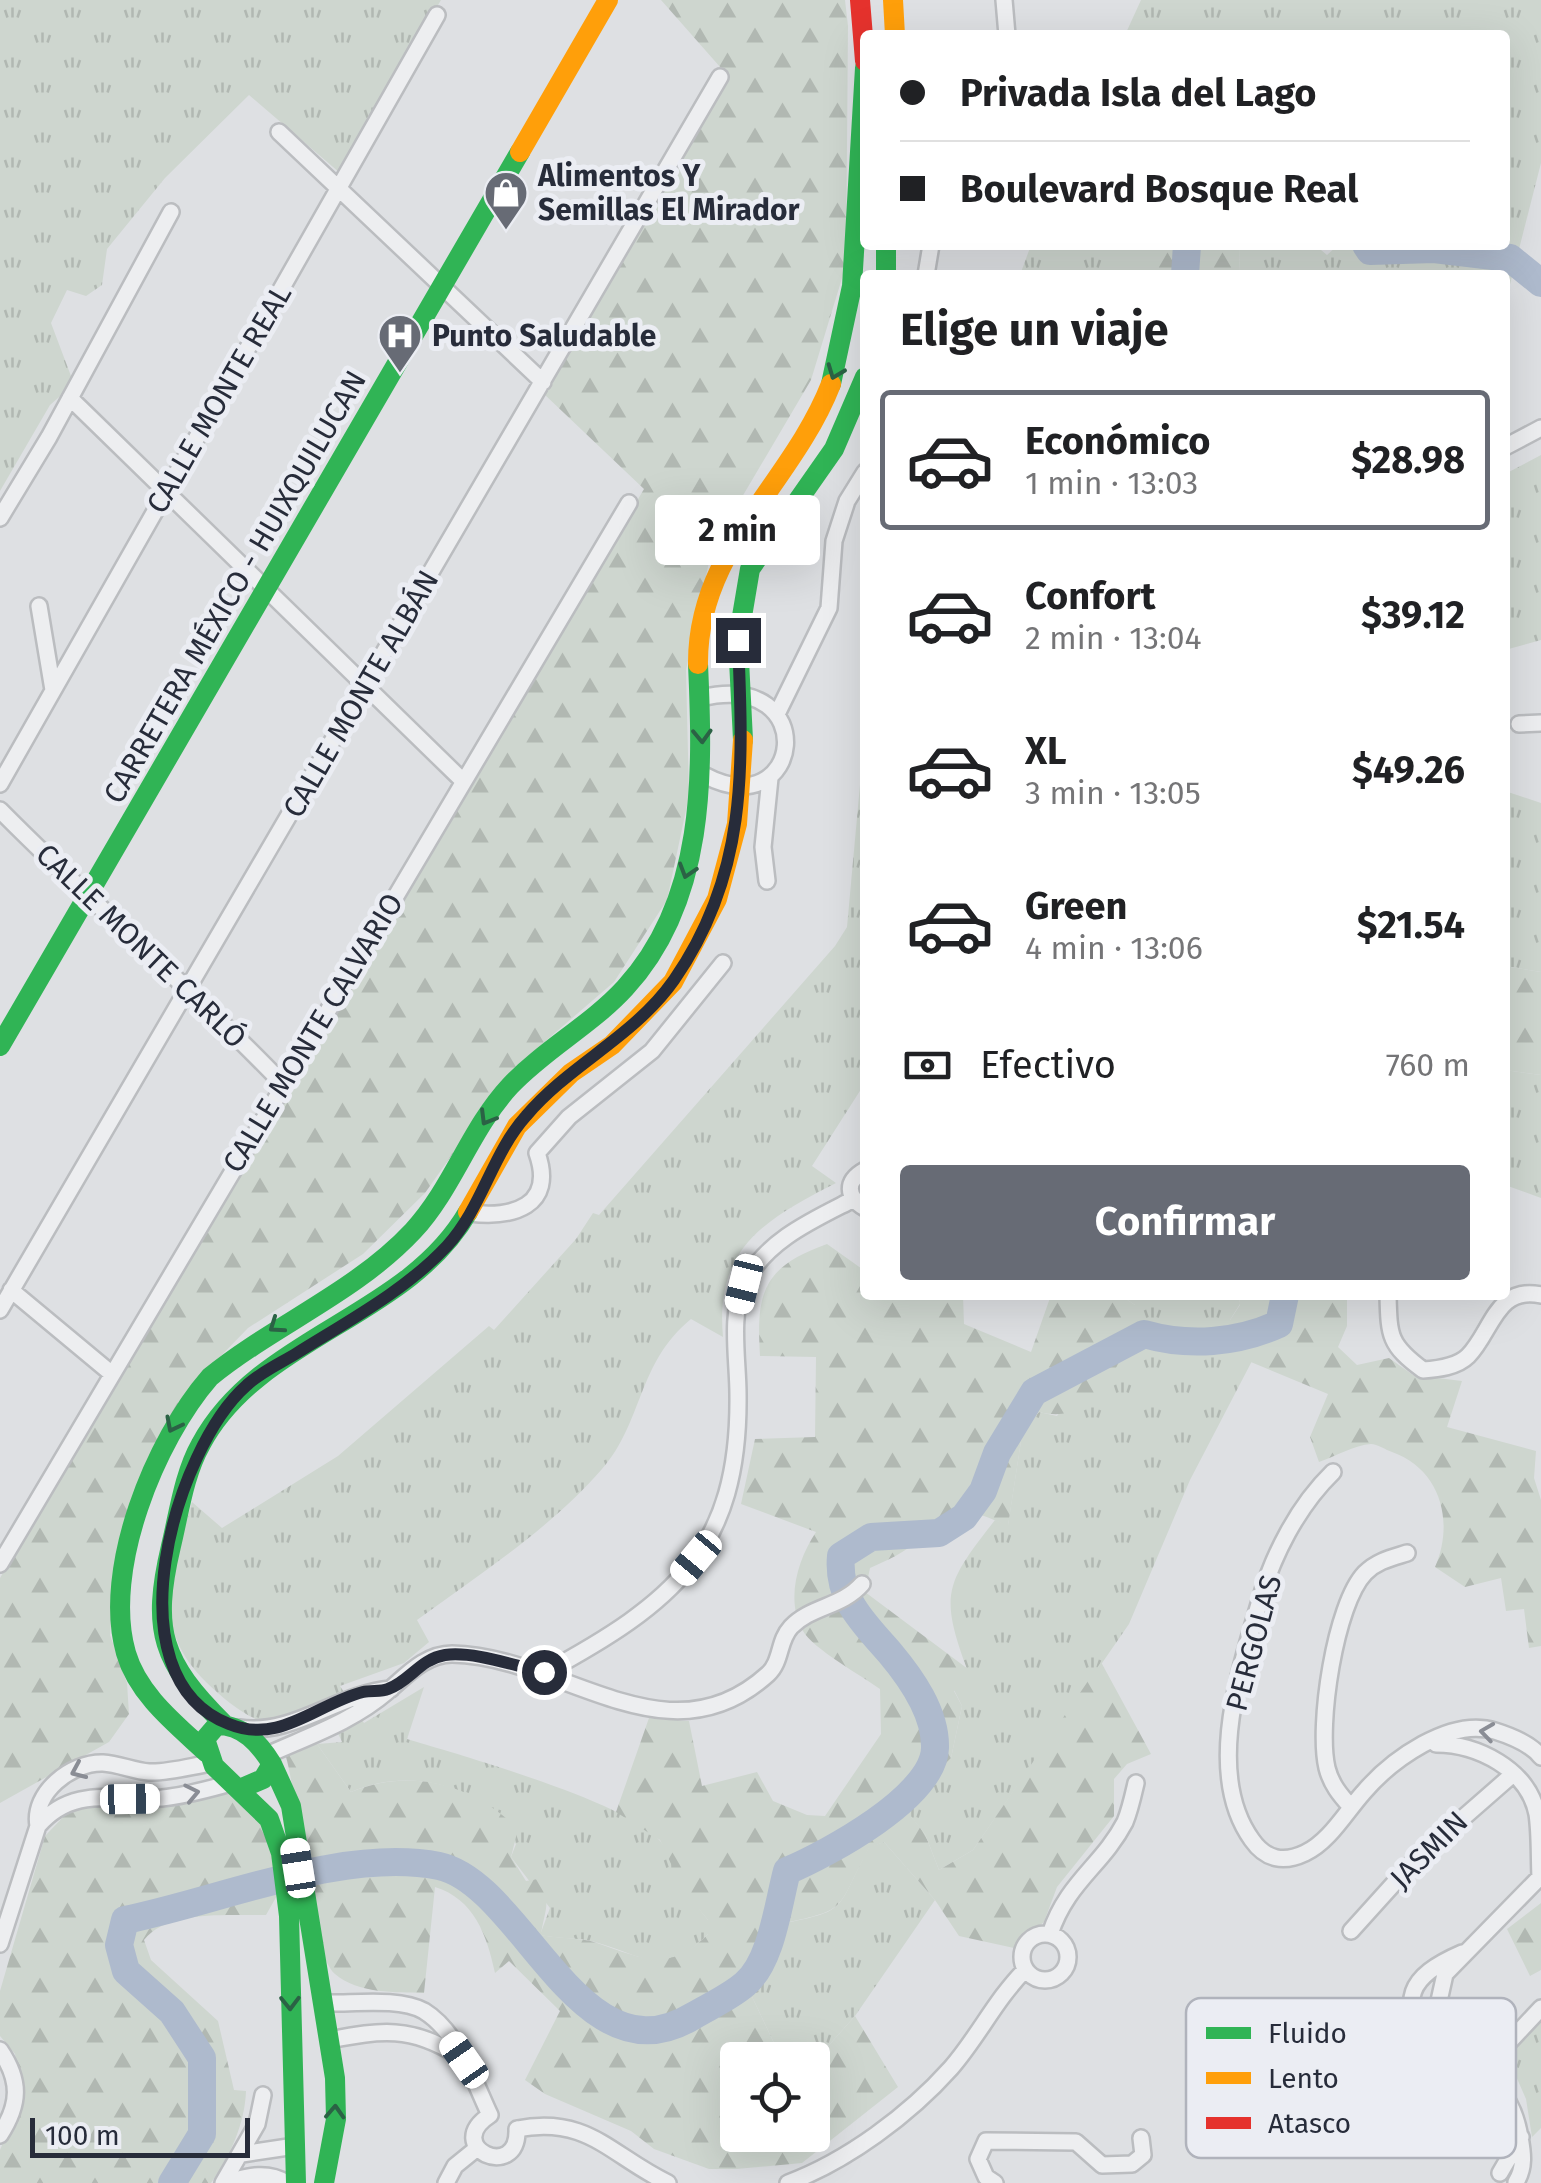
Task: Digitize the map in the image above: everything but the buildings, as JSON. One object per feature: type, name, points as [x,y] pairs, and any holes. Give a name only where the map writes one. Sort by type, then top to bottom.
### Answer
[{"type":"street","name":"CARRETERA MÉXICO - HUIXQUILUCAN","points":[[0,1046],[608,0]]},
{"type":"street","points":[[860,0],[862,30]]},
{"type":"street","points":[[892,0],[895,30]]},
{"type":"street","points":[[1004,0],[1007,30]]},
{"type":"street","name":"CALLE MONTE REAL","points":[[0,784],[437,14]]},
{"type":"street","name":"CALLE MONTE ALBÁN","points":[[0,1310],[720,77]]},
{"type":"street","points":[[279,132],[342,186],[543,382]]},
{"type":"street","points":[[284,1830],[140,1684],[118,1627],[128,1560],[163,1446],[176,1420],[206,1380],[262,1335],[370,1269],[400,1244],[448,1186],[491,1109],[513,1083],[602,1014],[652,952],[689,868],[704,775],[700,626],[724,547],[798,451],[840,362],[852,314],[860,181]]},
{"type":"street","points":[[0,518],[171,212]]},
{"type":"street","points":[[324,2183],[336,2120],[330,2040],[324,2002],[297,1907],[284,1830],[291,1806],[269,1760],[182,1684],[160,1628],[164,1576],[186,1480],[201,1443],[248,1383],[424,1268],[450,1243],[509,1139],[534,1106],[571,1073],[612,1046],[673,982],[717,899],[742,788],[738,640],[750,569],[834,449],[860,389]]},
{"type":"street","points":[[70,398],[463,781]]},
{"type":"street","points":[[1510,444],[1541,428]]},
{"type":"street","points":[[777,714],[829,608],[834,541],[847,501],[860,480]]},
{"type":"street","name":"CALLE MONTE CALVARIO","points":[[0,1564],[628,503]]},
{"type":"street","points":[[38,606],[53,690]]},
{"type":"street","points":[[701,698],[740,692],[757,697],[777,714],[785,727],[787,752],[770,778],[763,847],[767,881]]},
{"type":"street","points":[[1519,724],[1541,723]]},
{"type":"street","points":[[704,775],[742,788],[770,778]]},
{"type":"street","name":"CALLE MONTE CARLÓ","points":[[0,810],[88,900],[189,986],[282,1083]]},
{"type":"street","points":[[537,1153],[569,1117],[652,1050],[723,963]]},
{"type":"street","points":[[509,1139],[537,1153]]},
{"type":"street","points":[[470,1213],[505,1216],[529,1204],[542,1178],[537,1153]]},
{"type":"street","points":[[544,1672],[657,1600],[696,1558],[729,1496],[737,1463],[737,1311],[744,1284],[775,1246],[859,1204],[849,1189],[853,1178],[860,1173]]},
{"type":"street","points":[[11,1290],[112,1374]]},
{"type":"street","points":[[1510,1299],[1530,1293],[1541,1296]]},
{"type":"street","points":[[1388,1300],[1390,1338],[1402,1354],[1423,1370],[1444,1368],[1467,1357],[1491,1315],[1508,1300]]},
{"type":"street","name":"PERGOLAS","points":[[1333,1472],[1308,1497],[1261,1596],[1233,1705],[1230,1753],[1238,1819],[1268,1857],[1290,1859],[1310,1851],[1405,1756],[1460,1730],[1484,1728],[1510,1736],[1541,1757]]},
{"type":"street","points":[[1351,1807],[1335,1789],[1326,1765],[1328,1677],[1343,1621],[1362,1576],[1380,1561],[1407,1553]]},
{"type":"street","points":[[38,1826],[73,1800],[91,1796],[151,1798],[263,1779],[269,1760],[345,1721],[391,1689],[410,1670],[451,1654],[544,1672],[640,1708],[694,1712],[718,1706],[753,1686],[776,1666],[791,1627],[837,1605],[857,1589]]},
{"type":"street","points":[[209,1758],[207,1734],[229,1725],[275,1730],[364,1692],[391,1689]]},
{"type":"street","points":[[1428,1744],[1464,1744],[1486,1754],[1530,1792],[1537,1816],[1541,1876],[1445,1974],[1440,1998]]},
{"type":"street","points":[[0,1944],[38,1826],[36,1816],[43,1799],[68,1773],[98,1763],[150,1772],[209,1758]]},
{"type":"street","points":[[150,1772],[145,1790],[151,1798]]},
{"type":"street","name":"JASMIN","points":[[1351,1931],[1416,1859],[1512,1775]]},
{"type":"street","points":[[1050,1934],[1073,1885],[1110,1846],[1126,1819],[1136,1784]]},
{"type":"street","points":[[296,2183],[297,1907]]},
{"type":"street","points":[[788,2183],[852,2150],[919,2098],[951,2067],[1004,1991],[1025,1970],[1024,1947],[1035,1936],[1050,1934]]},
{"type":"street","points":[[1025,1970],[1044,1980],[1064,1970],[1066,1949],[1050,1934]]},
{"type":"street","points":[[1411,1998],[1420,1977],[1462,1954]]},
{"type":"street","points":[[324,2002],[423,2010],[464,2060],[490,2115]]},
{"type":"street","points":[[388,2005],[389,2032]]},
{"type":"street","points":[[1516,2035],[1541,2008]]},
{"type":"street","points":[[330,2040],[389,2032],[429,2037],[464,2060]]},
{"type":"street","points":[[0,2050],[16,2079],[18,2099],[0,2134]]},
{"type":"street","points":[[223,2183],[257,2124],[263,2095]]},
{"type":"street","points":[[490,2115],[501,2115],[518,2130],[518,2142],[511,2154],[499,2159],[486,2158],[476,2149],[473,2136],[478,2123],[490,2115]]},
{"type":"street","points":[[1516,2123],[1524,2170],[1516,2182]]},
{"type":"street","points":[[518,2130],[538,2125],[576,2128],[610,2144],[640,2170],[668,2183]]},
{"type":"street","points":[[1516,2144],[1520,2137]]},
{"type":"street","points":[[995,2183],[986,2177],[978,2159],[986,2141],[1076,2142],[1102,2165],[1132,2164],[1143,2156],[1142,2138]]},
{"type":"street","points":[[242,2154],[295,2146]]},
{"type":"street","points":[[446,2183],[456,2166],[476,2149]]},
{"type":"street","points":[[1500,2173],[1508,2158]]},
{"type":"street","points":[[223,2183],[253,2175],[276,2176],[287,2183]]},
{"type":"green space","points":[[0,0],[441,0],[340,173],[249,95],[165,178],[107,249],[102,285],[86,296],[67,290],[51,323],[74,384],[50,405],[0,491]]},
{"type":"green space","points":[[661,0],[845,0],[848,26],[846,265],[811,380],[712,548],[686,670],[689,796],[667,900],[614,982],[512,1070],[425,1193],[363,1254],[248,1328],[187,1391],[147,1460],[117,1557],[110,1635],[127,1683],[129,1714],[109,1742],[0,1803],[0,1578],[644,489],[544,394],[728,76]]},
{"type":"green space","points":[[1141,0],[1541,0],[1541,163],[1510,284],[1510,270],[1240,270],[1239,250],[1321,250],[1327,255],[1332,250],[1510,250],[1510,30],[1127,30]]},
{"type":"green space","points":[[1029,250],[1142,250],[1142,270],[1022,270]]},
{"type":"green space","points":[[1142,250],[1239,250],[1240,270],[1142,270]]},
{"type":"green space","points":[[1541,455],[1541,640],[1510,649],[1510,471]]},
{"type":"green space","points":[[860,785],[860,1091],[812,1166],[836,1183],[787,1210],[749,1240],[727,1281],[723,1337],[691,1319],[673,1336],[650,1374],[615,1451],[582,1491],[514,1549],[417,1620],[429,1642],[404,1663],[340,1686],[364,1723],[424,1687],[407,1739],[543,1782],[644,1827],[661,1842],[708,1920],[708,1934],[692,1948],[665,1960],[640,1957],[588,1940],[540,1935],[550,1908],[511,1857],[516,1844],[473,1798],[438,1784],[409,1781],[380,1783],[351,1792],[317,1744],[342,1742],[323,1701],[270,1725],[228,1702],[188,1661],[177,1640],[170,1596],[192,1502],[222,1528],[338,1456],[489,1326],[494,1330],[576,1239],[593,1213],[599,1215],[835,946],[847,927]]},
{"type":"green space","points":[[1510,793],[1541,803],[1541,972],[1510,967]]},
{"type":"green space","points":[[1510,967],[1541,972],[1541,1075],[1510,1071]]},
{"type":"green space","points":[[1510,1071],[1541,1075],[1541,1198],[1510,1187]]},
{"type":"green space","points":[[827,1244],[860,1267],[860,1300],[963,1300],[964,1324],[1031,1352],[1049,1300],[1128,1300],[1135,1305],[1133,1333],[1119,1363],[1093,1399],[1070,1412],[1039,1412],[1023,1428],[1008,1526],[969,1512],[950,1515],[902,1552],[870,1568],[865,1592],[968,1669],[964,1685],[954,1691],[962,1706],[951,1758],[903,1806],[925,1834],[939,1870],[973,1850],[1101,1662],[1151,1754],[1127,1764],[1114,1779],[1114,1816],[1057,1887],[1044,1922],[1014,1948],[959,1936],[935,1900],[884,1842],[869,1848],[837,1905],[817,1915],[775,1925],[746,1984],[773,2042],[720,2042],[720,2152],[816,2152],[802,2163],[709,2169],[654,2149],[631,2131],[545,2094],[525,2080],[560,2011],[509,1961],[495,1973],[477,1920],[460,1900],[448,1893],[435,1887],[424,1993],[366,1989],[335,1974],[326,1959],[311,1906],[286,1757],[317,1744],[351,1792],[396,1781],[440,1784],[500,1813],[518,1829],[511,1857],[526,1881],[538,1879],[545,1894],[541,1935],[590,1941],[655,1959],[681,1954],[708,1934],[708,1920],[683,1890],[660,1840],[616,1812],[649,1718],[689,1721],[702,1786],[757,1772],[773,1801],[807,1815],[825,1816],[881,1734],[880,1689],[816,1645],[798,1619],[796,1580],[816,1532],[741,1504],[755,1439],[815,1437],[816,1357],[760,1356],[763,1299],[768,1285],[789,1262]]},
{"type":"green space","points":[[1128,1300],[1240,1300],[1230,1320],[1240,1355],[1252,1361],[1190,1480],[1129,1624],[973,1850],[939,1870],[925,1834],[902,1806],[951,1758],[962,1706],[954,1690],[967,1669],[951,1605],[957,1575],[995,1520],[1008,1525],[1023,1428],[1039,1412],[1057,1416],[1135,1305]]},
{"type":"green space","points":[[1240,1300],[1347,1300],[1347,1326],[1338,1347],[1357,1365],[1389,1358],[1413,1375],[1462,1381],[1447,1427],[1536,1451],[1534,1478],[1541,1500],[1541,1646],[1529,1648],[1524,1609],[1506,1611],[1501,1578],[1465,1587],[1435,1567],[1441,1550],[1443,1515],[1432,1484],[1422,1471],[1408,1460],[1371,1444],[1319,1462],[1310,1437],[1328,1394],[1229,1353],[1230,1320]]},
{"type":"green space","points":[[225,1790],[257,1815],[272,1846],[279,1892],[266,1915],[184,1919],[168,1923],[144,1940],[151,1960],[218,2021],[234,2090],[246,2091],[239,2127],[224,2162],[211,2183],[0,2183],[0,2150],[22,2097],[15,2054],[0,2036],[0,1991],[45,1836],[66,1814],[93,1801]]},
{"type":"green space","points":[[884,1842],[935,1900],[855,2016],[830,2044],[773,2042],[746,1984],[757,1969],[775,1925],[817,1916],[837,1905],[869,1847]]},
{"type":"green space","points":[[1541,1903],[1541,1970],[1530,1976],[1507,1929]]},
{"type":"green space","points":[[855,2016],[898,2087],[830,2141],[830,2044]]},
{"type":"green space","points":[[1541,2020],[1541,2128],[1532,2137],[1526,2099],[1516,2076],[1516,2049]]},
{"type":"waterway","points":[[1185,270],[1187,250]]},
{"type":"waterway","points":[[1369,250],[1402,250]]},
{"type":"waterway","points":[[1442,250],[1510,258],[1541,283]]},
{"type":"waterway","points":[[172,2183],[202,2134],[202,2058],[172,2012],[126,1971],[119,1945],[125,1920],[323,1870],[402,1862],[439,1866],[469,1880],[586,2004],[618,2024],[653,2030],[693,2016],[733,1993],[754,1974],[768,1947],[787,1871],[876,1822],[917,1786],[930,1767],[935,1748],[927,1709],[906,1673],[854,1609],[843,1585],[841,1556],[871,1537],[939,1533],[964,1517],[983,1491],[997,1453],[1034,1392],[1144,1334],[1195,1342],[1230,1339],[1263,1330],[1279,1324],[1284,1300]]},
{"type":"traffic: fast","points":[[0,1046],[520,152]]},
{"type":"traffic: fast","points":[[831,384],[852,286],[860,152]]},
{"type":"traffic: fast","points":[[886,250],[886,270]]},
{"type":"traffic: fast","points":[[743,740],[738,640],[750,569],[834,449],[860,389]]},
{"type":"traffic: fast","points":[[207,1753],[149,1696],[126,1653],[120,1620],[121,1584],[138,1508],[153,1470],[170,1435],[210,1377],[391,1253],[427,1214],[510,1086],[612,1001],[652,953],[671,916],[694,835],[700,749],[698,664]]},
{"type":"traffic: fast","points":[[223,1723],[174,1663],[163,1623],[165,1576],[195,1456],[227,1407],[259,1377],[409,1278],[441,1248],[468,1212]]},
{"type":"traffic: fast","points":[[242,1788],[263,1779],[272,1764],[249,1737],[235,1728],[217,1725],[205,1739],[214,1766],[269,1819],[281,1853],[289,1916],[296,2183]]},
{"type":"traffic: fast","points":[[272,1764],[291,1806],[335,2078],[336,2119],[324,2183]]},
{"type":"traffic: slow","points":[[520,152],[608,0]]},
{"type":"traffic: slow","points":[[893,0],[895,30]]},
{"type":"traffic: slow","points":[[698,664],[702,623],[729,551],[794,454],[831,384]]},
{"type":"traffic: slow","points":[[468,1212],[517,1126],[571,1073],[612,1045],[673,982],[717,899],[737,824],[743,740]]},
{"type":"traffic: jam","points":[[860,0],[862,30]]},
{"type":"place","name":"Alimentos Y Semillas El Mirador","points":[[506,231]]},
{"type":"place","name":"Punto Saludable","points":[[400,374]]},
{"type":"route","points":[[544,1672],[451,1654],[432,1658],[410,1670],[391,1689],[364,1692],[294,1724],[260,1731],[235,1727],[224,1723],[182,1684],[160,1628],[159,1602],[186,1480],[201,1443],[220,1414],[248,1383],[424,1268],[450,1243],[502,1150],[534,1106],[571,1073],[612,1046],[673,982],[717,899],[737,824],[743,736],[738,640]]}]
